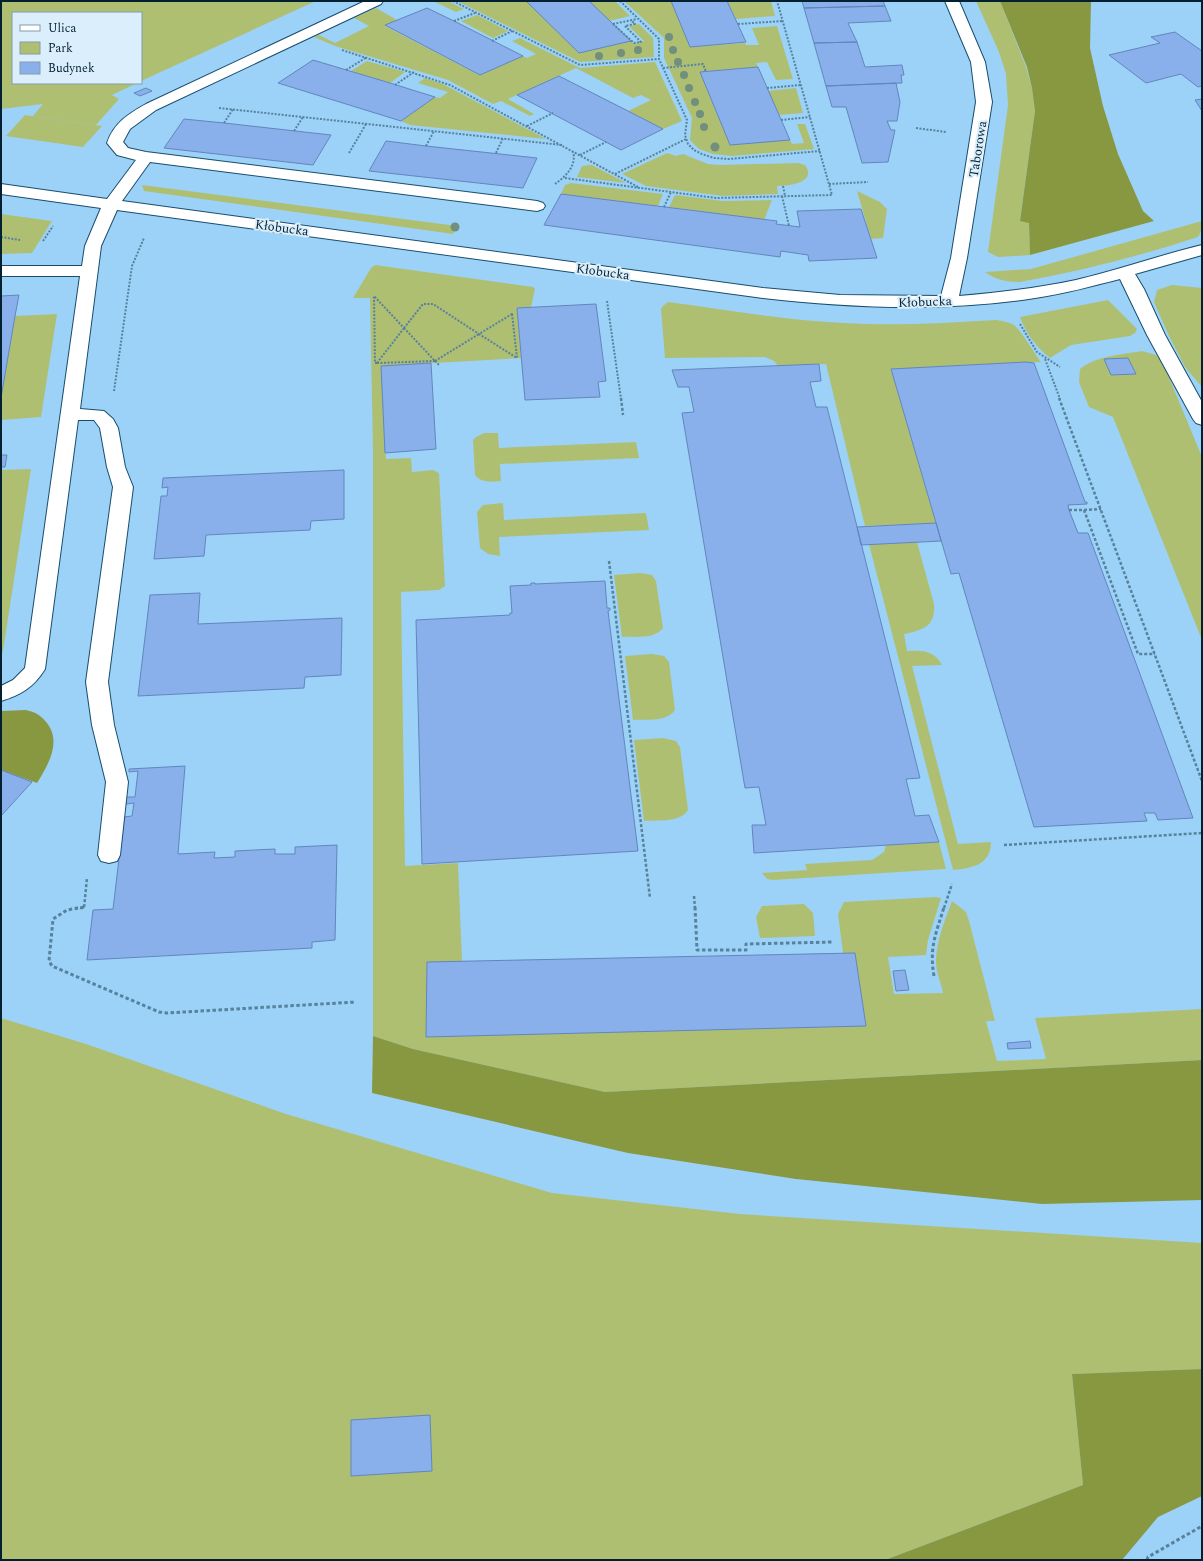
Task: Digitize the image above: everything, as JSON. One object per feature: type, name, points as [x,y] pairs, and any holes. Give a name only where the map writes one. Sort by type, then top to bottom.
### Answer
[{"type":"street","points":[[376,1],[151,107],[127,122],[118,132],[115,143],[123,152],[146,157],[537,206]]},
{"type":"street","name":"Taborowa","points":[[949,301],[959,258],[984,102],[978,62],[952,1]]},
{"type":"street","points":[[1,694],[15,689],[27,681],[35,669],[93,246],[111,204],[146,157]]},
{"type":"street","name":"Kłobucka","points":[[1,189],[763,293],[849,301],[949,301],[1001,298],[1037,293],[1124,272],[1202,250]]},
{"type":"street","points":[[1,271],[90,271]]},
{"type":"street","points":[[1124,272],[1135,290],[1156,335],[1202,419]]},
{"type":"street","points":[[70,414],[98,415],[104,419],[109,428],[116,467],[123,487],[96,682],[103,725],[117,782],[109,854]]},
{"type":"path","points":[[453,1],[580,65],[659,59]]},
{"type":"path","points":[[620,1],[659,39],[659,59],[687,120],[685,135],[688,144],[694,150],[714,158],[729,159],[820,151]]},
{"type":"path","points":[[564,178],[716,198],[832,195],[777,1]]},
{"type":"path","points":[[454,21],[476,12]]},
{"type":"path","points":[[631,20],[635,24],[624,26],[641,42],[634,43],[613,24],[638,18]]},
{"type":"path","points":[[738,24],[783,21]]},
{"type":"path","points":[[492,41],[513,31]]},
{"type":"path","points":[[304,36],[332,47],[450,84],[640,188]]},
{"type":"path","points":[[346,70],[367,57]]},
{"type":"path","points":[[663,68],[703,64],[706,72]]},
{"type":"path","points":[[395,85],[414,72]]},
{"type":"path","points":[[767,88],[801,86]]},
{"type":"path","points":[[177,95],[196,106],[562,145]]},
{"type":"path","points":[[224,123],[233,109]]},
{"type":"path","points":[[526,126],[553,113]]},
{"type":"path","points":[[294,131],[303,117]]},
{"type":"path","points":[[781,120],[810,117]]},
{"type":"path","points":[[916,128],[950,133]]},
{"type":"path","points":[[426,146],[434,131]]},
{"type":"path","points":[[496,153],[504,138]]},
{"type":"path","points":[[614,174],[686,139]]},
{"type":"path","points":[[580,155],[606,142]]},
{"type":"path","points":[[830,184],[868,182]]},
{"type":"path","points":[[783,186],[785,196]]},
{"type":"path","points":[[664,207],[671,192]]},
{"type":"path","points":[[782,196],[789,226]]},
{"type":"path","points":[[109,428],[132,266],[144,237]]},
{"type":"path","points":[[377,364],[375,364],[374,296],[438,365]]},
{"type":"path","points":[[606,297],[622,415]]},
{"type":"path","points":[[377,364],[423,304],[433,304],[479,334],[485,338],[517,358],[512,314],[479,334],[435,361],[377,364]]},
{"type":"path","points":[[1017,320],[1037,352],[1045,359],[1060,367]]},
{"type":"path","points":[[1045,359],[1202,781]]},
{"type":"path","points":[[1069,510],[1101,509]]},
{"type":"path","points":[[1084,510],[1138,654],[1155,654]]},
{"type":"path","points":[[609,561],[650,898]]},
{"type":"path","points":[[1004,845],[1202,833]]},
{"type":"path","points":[[109,854],[90,855],[84,908],[72,908],[63,911],[54,919],[49,961],[52,966],[159,1012],[166,1013],[356,1002]]},
{"type":"path","points":[[934,976],[932,959],[933,944],[952,884]]},
{"type":"path","points":[[694,896],[697,950],[746,950],[746,944],[833,942]]},
{"type":"path","points":[[1147,1560],[1148,1557],[1202,1526]]},
{"type":"green space","points":[[1,1],[316,1],[142,81],[142,12],[12,12],[12,84],[135,84],[112,95],[119,99],[96,125],[33,116],[43,104],[1,109]]},
{"type":"green space","points":[[433,1],[448,1],[464,9],[456,12]]},
{"type":"green space","points":[[457,1],[526,1],[579,53],[631,41],[634,44],[644,41],[629,26],[639,24],[653,38],[654,57],[580,62]]},
{"type":"green space","points":[[589,1],[615,1],[630,16],[609,21]]},
{"type":"green space","points":[[624,1],[671,1],[690,47],[745,43],[746,45],[759,45],[752,28],[777,26],[793,79],[776,80],[767,62],[756,63],[758,67],[700,72],[730,145],[790,140],[792,144],[804,143],[797,124],[805,124],[814,149],[732,156],[713,154],[699,149],[690,140],[692,118],[664,58],[664,38]]},
{"type":"green space","points":[[727,1],[771,1],[775,16],[736,19]]},
{"type":"green space","points":[[976,1],[1000,1],[1026,67],[1032,88],[1035,111],[1020,220],[1029,222],[1030,255],[998,257],[988,252],[1008,105],[1006,74],[999,52]]},
{"type":"green space","points":[[1000,1],[1091,1],[1090,48],[1103,106],[1118,154],[1143,211],[1154,221],[1030,255],[1029,223],[1020,221],[1035,111],[1027,67]]},
{"type":"green space","points":[[376,8],[397,20],[385,26],[479,75],[523,56],[527,58],[536,54],[512,41],[520,38],[580,68],[655,62],[682,121],[663,129],[628,111],[651,100],[641,95],[633,98],[576,68],[508,99],[534,114],[530,116],[501,101],[493,104],[448,80],[335,46],[314,37],[319,35],[335,43],[369,26],[354,18]]},
{"type":"green space","points":[[477,15],[508,31],[493,38],[461,21]]},
{"type":"green space","points":[[367,61],[405,72],[390,83],[351,71]]},
{"type":"green space","points":[[425,78],[443,84],[546,139],[410,125],[401,121],[435,97],[440,98],[448,92],[418,83]]},
{"type":"green space","points":[[796,88],[803,113],[778,115],[768,91]]},
{"type":"green space","points":[[25,115],[102,126],[83,147],[6,136]]},
{"type":"green space","points":[[667,153],[676,156],[683,154],[708,164],[720,165],[798,163],[805,165],[808,171],[808,176],[805,180],[794,184],[777,186],[778,194],[723,196],[646,186],[622,174]]},
{"type":"green space","points":[[592,165],[626,183],[577,177],[582,166]]},
{"type":"green space","points":[[571,183],[663,194],[658,206],[561,194],[565,185]]},
{"type":"green space","points":[[142,185],[457,226],[453,234],[144,191]]},
{"type":"green space","points":[[857,191],[880,202],[887,209],[883,238],[871,239]]},
{"type":"green space","points":[[675,195],[723,201],[772,200],[764,220],[669,207]]},
{"type":"green space","points":[[1,214],[52,221],[32,253],[1,254]]},
{"type":"green space","points":[[1202,221],[1202,229],[1198,237],[1132,257],[1088,268],[1020,282],[1002,280],[985,272],[1031,269]]},
{"type":"green space","points":[[375,265],[533,287],[535,289],[531,307],[517,308],[521,358],[381,366],[386,459],[411,458],[412,472],[433,470],[439,473],[445,586],[439,590],[401,592],[405,866],[458,863],[462,961],[866,1025],[855,953],[843,953],[838,914],[844,902],[936,897],[941,898],[928,940],[926,955],[888,957],[894,994],[943,993],[937,970],[936,954],[941,931],[952,901],[966,912],[969,921],[995,1021],[986,1021],[997,1061],[1046,1059],[1035,1018],[1202,1009],[1202,1060],[605,1092],[413,1049],[373,1036],[373,451],[370,298],[353,298],[371,268]]},
{"type":"green space","points":[[1172,285],[1202,288],[1202,387],[1185,367],[1154,302],[1157,290]]},
{"type":"green space","points":[[1108,300],[1137,329],[1135,333],[1130,336],[1071,345],[1050,358],[1032,339],[1020,317]]},
{"type":"green space","points":[[668,302],[822,322],[901,324],[996,320],[1010,323],[1017,327],[1041,362],[891,369],[936,523],[865,526],[826,364],[778,366],[774,361],[765,357],[665,358],[661,309]]},
{"type":"green space","points":[[57,314],[41,417],[1,420],[1,398],[15,316]]},
{"type":"green space","points":[[1142,351],[1156,355],[1163,363],[1202,457],[1202,640],[1113,417],[1089,407],[1079,382],[1080,369],[1087,364],[1110,356]]},
{"type":"green space","points":[[484,433],[498,433],[499,448],[636,442],[639,458],[500,464],[501,481],[487,481],[477,478],[475,475],[473,440]]},
{"type":"green space","points":[[31,469],[3,651],[1,656],[1,470]]},
{"type":"green space","points":[[503,503],[504,520],[646,513],[649,530],[499,537],[500,556],[488,554],[480,548],[477,512],[483,505]]},
{"type":"green space","points":[[917,542],[934,604],[934,612],[930,623],[922,629],[904,634],[907,651],[927,652],[935,656],[942,665],[912,666],[958,844],[991,842],[988,856],[979,864],[953,870],[869,544]]},
{"type":"green space","points":[[640,573],[652,575],[656,581],[663,628],[659,632],[649,636],[622,637],[614,575]]},
{"type":"green space","points":[[652,654],[664,656],[669,662],[675,710],[671,714],[661,719],[633,720],[625,656]]},
{"type":"green space","points":[[26,710],[39,715],[48,724],[52,732],[53,749],[37,783],[1,770],[1,711]]},
{"type":"green space","points":[[663,738],[676,741],[680,747],[688,810],[680,817],[674,819],[644,821],[634,740]]},
{"type":"green space","points":[[939,842],[946,869],[773,880],[767,879],[762,873],[807,870],[805,864],[872,860],[884,852],[886,845]]},
{"type":"green space","points":[[804,904],[813,913],[815,936],[760,938],[756,917],[762,906]]},
{"type":"green space","points":[[1,1018],[86,1044],[286,1114],[552,1193],[740,1214],[1202,1243],[1202,1369],[1072,1374],[1083,1485],[885,1560],[1,1560]]},
{"type":"green space","points":[[373,1036],[413,1049],[605,1092],[1202,1060],[1202,1200],[1042,1204],[796,1179],[628,1153],[372,1093]]},
{"type":"green space","points":[[1202,1369],[1202,1496],[1158,1517],[1122,1560],[885,1560],[1083,1485],[1072,1374]]},
{"type":"building","points":[[526,1],[589,1],[631,41],[579,53]]},
{"type":"building","points":[[671,1],[727,1],[746,42],[690,47]]},
{"type":"building","points":[[802,1],[883,1],[885,6],[804,8]]},
{"type":"building","points":[[885,6],[891,21],[848,23],[857,42],[814,43],[804,8]]},
{"type":"building","points":[[427,8],[523,56],[480,75],[385,25]]},
{"type":"building","points":[[1175,32],[1202,51],[1202,86],[1198,87],[1181,74],[1146,83],[1109,55],[1160,43],[1151,37]]},
{"type":"building","points":[[857,42],[865,67],[902,65],[904,75],[901,75],[902,83],[826,86],[814,43]]},
{"type":"building","points":[[313,60],[435,97],[401,121],[278,83]]},
{"type":"building","points":[[758,67],[790,140],[730,145],[700,72]]},
{"type":"building","points":[[559,76],[663,129],[621,150],[517,95]]},
{"type":"building","points":[[896,83],[900,102],[897,121],[887,121],[891,130],[895,130],[888,162],[862,163],[846,107],[832,107],[826,86]]},
{"type":"building","points":[[146,88],[152,91],[140,96],[134,93]]},
{"type":"building","points":[[1202,99],[1202,111],[1195,100]]},
{"type":"building","points":[[184,119],[331,135],[313,165],[164,148]]},
{"type":"building","points":[[386,141],[537,158],[523,188],[369,171]]},
{"type":"building","points":[[561,194],[777,221],[776,224],[800,227],[797,211],[861,209],[877,258],[809,261],[808,255],[781,251],[780,257],[544,225]]},
{"type":"building","points":[[19,295],[15,316],[1,398],[1,296]]},
{"type":"building","points":[[596,304],[606,381],[598,382],[600,397],[525,400],[517,308]]},
{"type":"building","points":[[1128,358],[1136,374],[1111,375],[1104,359]]},
{"type":"building","points":[[1026,362],[1034,363],[1085,502],[1087,502],[1087,504],[1068,505],[1069,510],[1078,533],[1088,533],[1193,818],[1158,820],[1155,813],[1144,813],[1147,821],[1034,827],[959,573],[951,574],[891,369]]},
{"type":"building","points":[[431,363],[436,449],[385,453],[381,366]]},
{"type":"building","points":[[819,364],[821,381],[810,382],[816,407],[827,407],[920,778],[906,779],[915,816],[929,815],[939,842],[754,853],[752,825],[766,825],[759,787],[745,788],[682,413],[694,412],[689,387],[678,387],[672,370]]},
{"type":"building","points":[[1,455],[7,455],[5,467],[1,467]]},
{"type":"building","points":[[344,470],[344,519],[311,521],[310,530],[206,535],[204,556],[154,559],[161,496],[167,496],[168,487],[162,488],[163,478]]},
{"type":"building","points":[[936,523],[941,541],[861,545],[857,527]]},
{"type":"building","points":[[605,581],[607,608],[610,608],[608,611],[638,851],[422,864],[416,620],[510,615],[510,613],[512,613],[510,586],[531,585],[531,583]]},
{"type":"building","points":[[200,593],[198,624],[342,618],[341,675],[305,677],[304,688],[138,696],[150,595]]},
{"type":"building","points":[[185,766],[178,854],[215,852],[214,858],[235,857],[235,851],[275,849],[275,854],[295,854],[295,847],[337,845],[335,940],[312,942],[312,948],[87,960],[93,910],[113,909],[124,817],[132,816],[134,803],[126,804],[126,797],[135,797],[138,771],[129,772],[129,769]]},
{"type":"building","points":[[1,770],[32,782],[1,816]]},
{"type":"building","points":[[855,953],[866,1026],[426,1037],[427,962]]},
{"type":"building","points":[[905,970],[909,990],[896,991],[893,971]]},
{"type":"building","points":[[1030,1041],[1031,1048],[1008,1049],[1007,1043]]},
{"type":"building","points":[[430,1415],[432,1471],[351,1476],[351,1420]]}]
